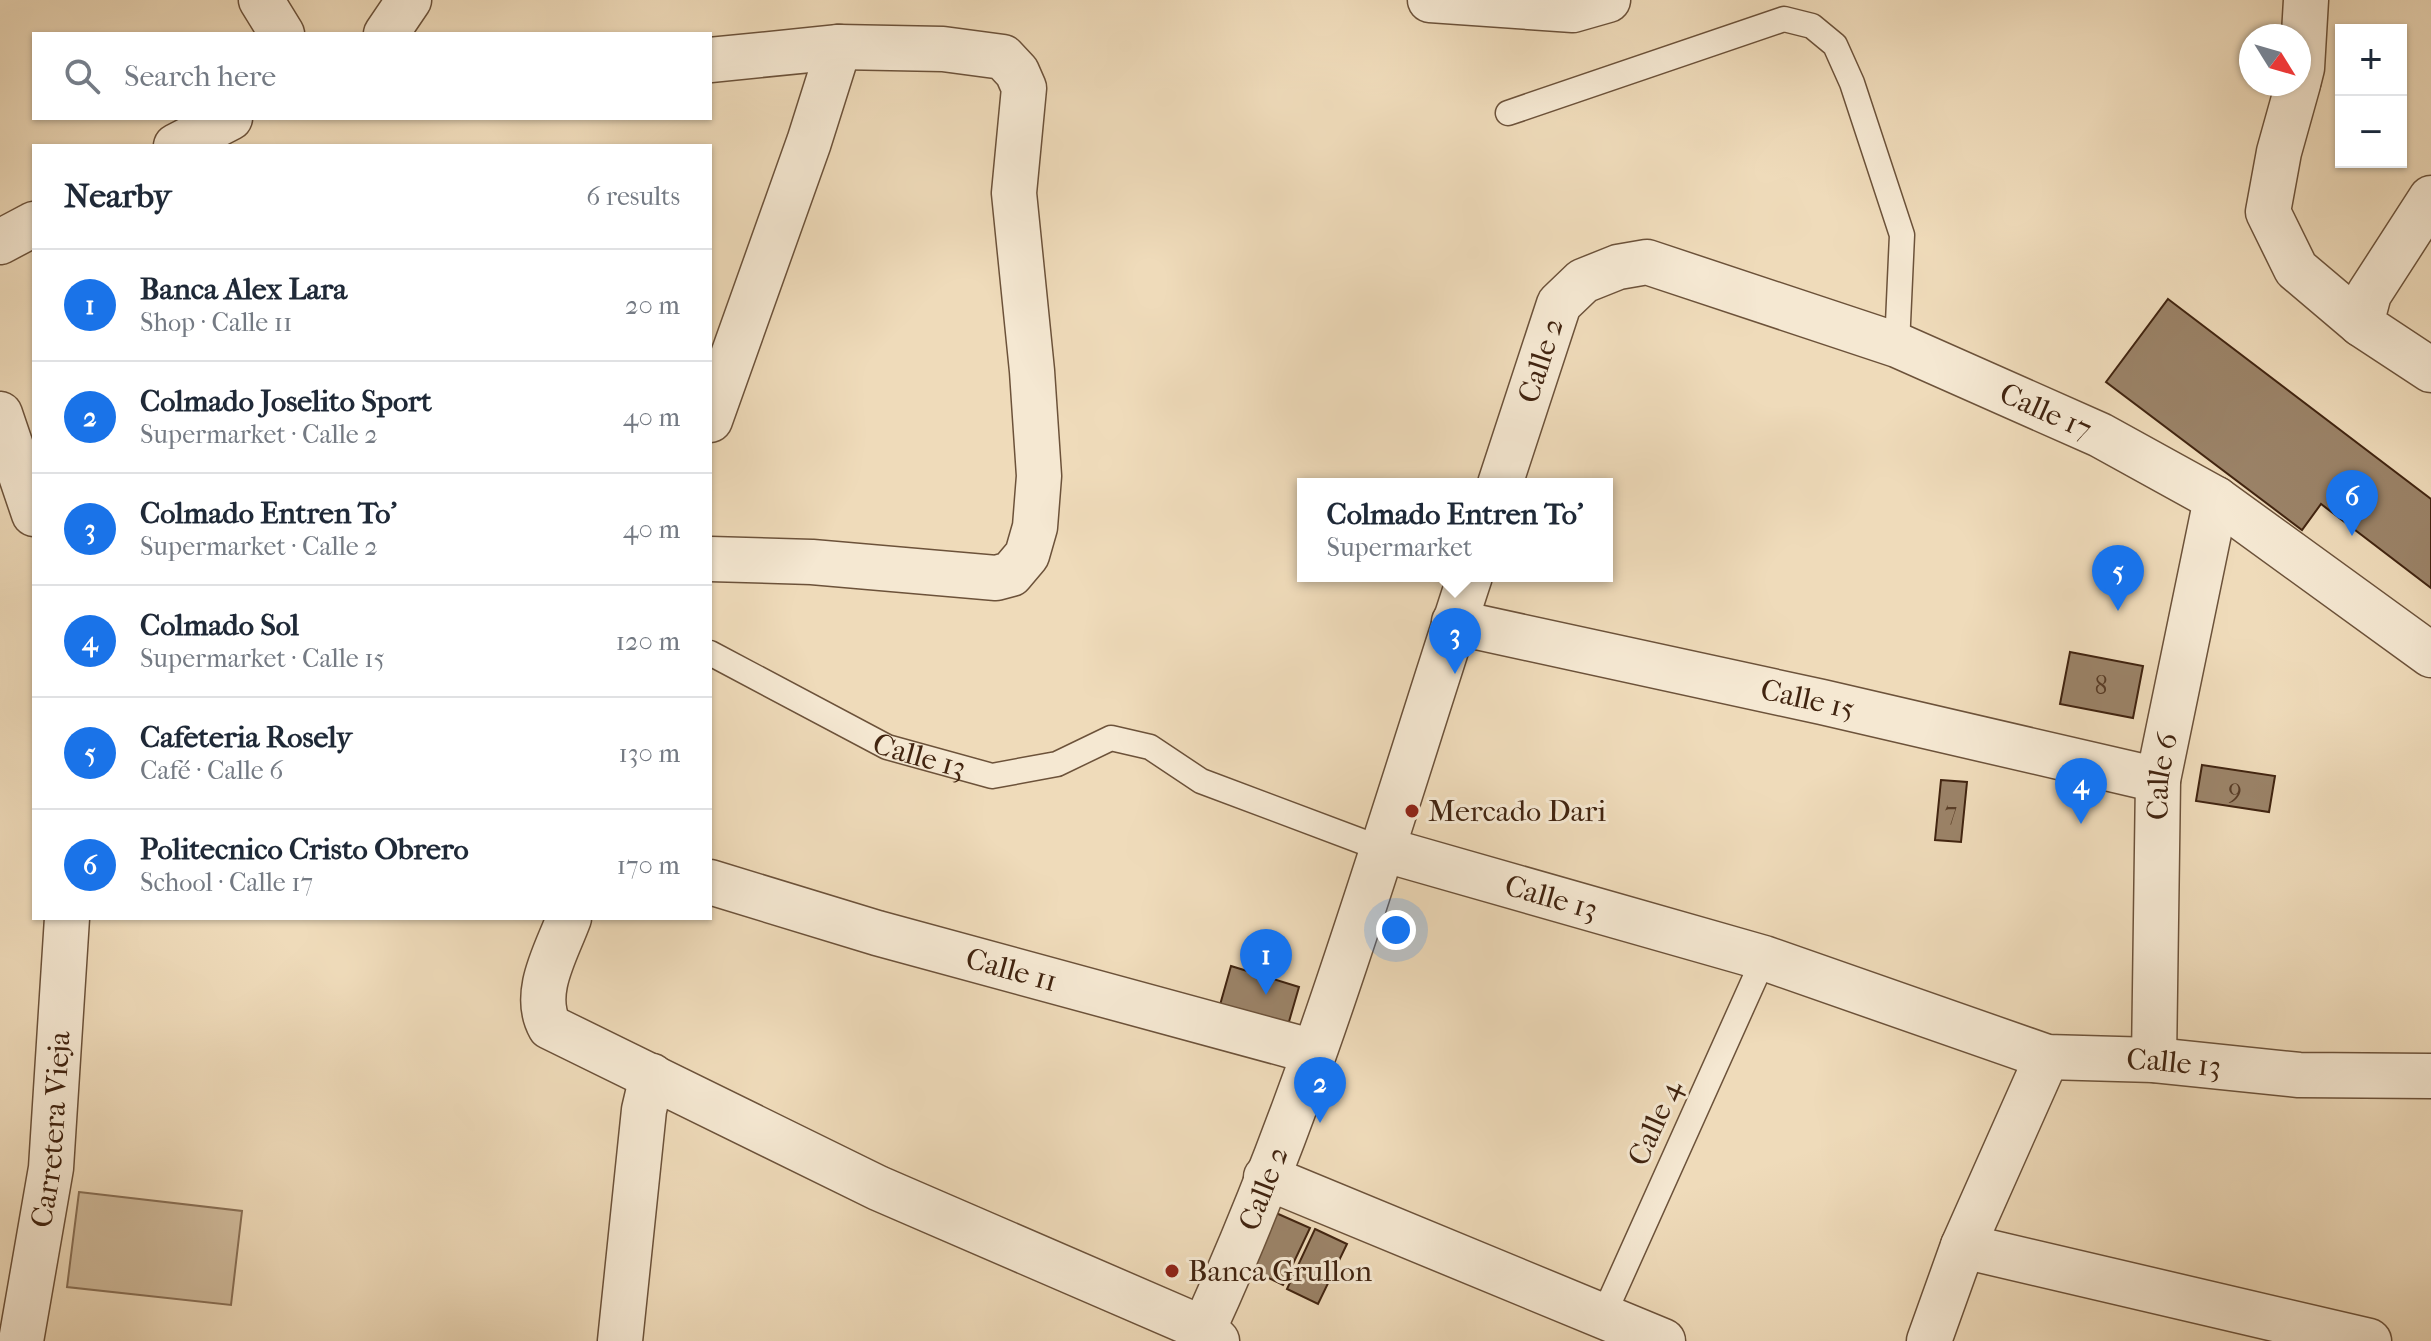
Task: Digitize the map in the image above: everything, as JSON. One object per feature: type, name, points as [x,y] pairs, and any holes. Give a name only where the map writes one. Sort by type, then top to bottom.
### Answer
[{"type":"street","points":[[261,0],[281,32]]},
{"type":"street","points":[[387,32],[409,0]]},
{"type":"street","points":[[1430,0],[1573,10],[1608,0]]},
{"type":"street","points":[[2305,24],[2306,0]]},
{"type":"street","points":[[712,60],[839,47],[943,49],[1003,57],[1017,72],[1024,88],[1014,193],[1039,476],[1035,527],[1027,555],[1011,574],[996,578],[812,562],[712,559]]},
{"type":"street","points":[[712,414],[809,142],[839,47]]},
{"type":"street","points":[[2294,96],[2279,152],[2268,212],[2296,269],[2361,324],[2431,370]]},
{"type":"street","points":[[180,144],[226,120]]},
{"type":"street","points":[[2361,324],[2369,294],[2431,198]]},
{"type":"street","points":[[0,242],[32,225]]},
{"type":"street","name":"Calle 17","points":[[1618,267],[1647,262],[1897,345],[2100,435],[2216,499],[2431,655]]},
{"type":"street","name":"Calle 2","points":[[1502,478],[1559,304],[1583,281],[1618,267]]},
{"type":"street","points":[[0,414],[32,508]]},
{"type":"street","name":"Calle 6","points":[[2154,1060],[2158,780],[2216,499]]},
{"type":"street","name":"Calle 2","points":[[1206,1337],[1314,1052],[1468,582]]},
{"type":"street","name":"Calle 15","points":[[1454,622],[1822,702],[2158,780]]},
{"type":"street","name":"Calle 13","points":[[1382,849],[1764,958],[2047,1057],[2154,1060],[2299,1075],[2431,1076]]},
{"type":"street","name":"Calle 11","points":[[712,883],[877,933],[1314,1052]]},
{"type":"street","name":"Carretera Vieja","points":[[21,1341],[51,1168],[67,920]]},
{"type":"street","points":[[568,920],[541,994],[543,1014],[550,1027],[878,1188],[1206,1337]]},
{"type":"street","points":[[1929,1341],[1963,1246],[2047,1057]]},
{"type":"street","points":[[620,1341],[644,1110],[652,1076]]},
{"type":"street","points":[[1266,1177],[1604,1314],[1662,1341]]},
{"type":"street","points":[[1963,1246],[2369,1341]]},
{"type":"lane","points":[[1508,113],[1784,19],[1812,26],[1835,45],[1852,83],[1902,235],[1897,345]]},
{"type":"lane","name":"Calle 13","points":[[712,654],[887,747],[992,776],[1057,764],[1111,738],[1150,747],[1201,781],[1382,849]]},
{"type":"lane","name":"Calle 4","points":[[1604,1314],[1764,958]]},
{"type":"shaded area","points":[[79,1192],[242,1211],[231,1305],[67,1287]]},
{"type":"building","points":[[2168,299],[2431,499],[2431,588],[2321,504],[2302,530],[2106,382]]},
{"type":"building","points":[[2070,652],[2143,666],[2133,718],[2060,704]]},
{"type":"building","points":[[2202,765],[2275,776],[2269,812],[2196,801]]},
{"type":"building","points":[[1941,780],[1967,782],[1961,842],[1935,840]]},
{"type":"building","points":[[1231,966],[1299,987],[1286,1032],[1218,1012]]},
{"type":"building","points":[[1276,1213],[1310,1228],[1283,1285],[1250,1269]]},
{"type":"building","points":[[1315,1229],[1347,1244],[1318,1304],[1287,1289]]},
{"type":"place","name":"Politecnico Cristo Obrero","points":[[2352,536]]},
{"type":"place","name":"Cafeteria Rosely","points":[[2118,611]]},
{"type":"place","name":"Colmado Entren To'","points":[[1455,674]]},
{"type":"place","name":"Mercado Dari","points":[[1412,811]]},
{"type":"place","name":"Colmado Sol","points":[[2081,824]]},
{"type":"place","name":"Banca Alex Lara","points":[[1266,995]]},
{"type":"place","name":"Colmado Joselito Sport","points":[[1320,1123]]},
{"type":"place","name":"Banca Grullon","points":[[1172,1271]]}]
